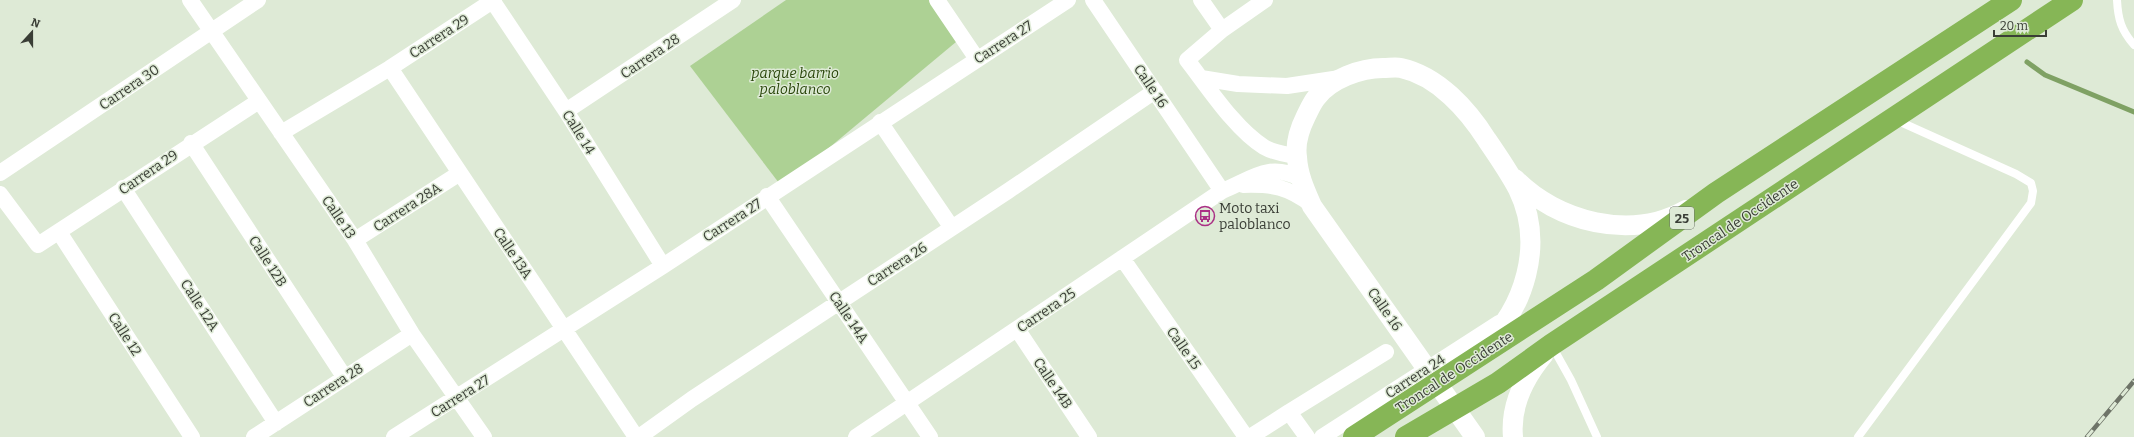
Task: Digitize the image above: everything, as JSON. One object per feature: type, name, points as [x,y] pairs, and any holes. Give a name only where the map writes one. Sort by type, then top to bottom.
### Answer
[{"type":"highway","name":"Troncal de Occidente","points":[[1354,437],[1596,280],[1716,193],[2011,0]]},
{"type":"highway","name":"Troncal de Occidente","points":[[1406,437],[1498,383],[1551,345],[1891,118],[2072,0]]},
{"type":"street","name":"Calle 13","points":[[190,0],[355,240],[412,334],[484,437]]},
{"type":"street","name":"Carrera 30","points":[[0,173],[258,0]]},
{"type":"street","name":"Calle 14","points":[[493,0],[566,111],[663,266]]},
{"type":"street","name":"Carrera 29","points":[[281,133],[390,68],[493,0]]},
{"type":"street","name":"Carrera 28","points":[[566,111],[733,0]]},
{"type":"street","points":[[937,0],[977,59]]},
{"type":"street","name":"Carrera 27","points":[[394,437],[663,266],[767,196],[1068,0]]},
{"type":"street","name":"Calle 16","points":[[1093,0],[1222,192]]},
{"type":"street","points":[[1201,0],[1222,30]]},
{"type":"street","points":[[1265,0],[1222,30],[1187,60],[1226,111],[1248,134],[1264,147],[1276,153],[1296,156]]},
{"type":"street","name":"Calle 13A","points":[[390,68],[636,437]]},
{"type":"street","name":"Calle 16","points":[[1475,437],[1312,206],[1300,178],[1296,156],[1300,128],[1316,97],[1341,78],[1367,68],[1401,68],[1430,80],[1453,98],[1477,124],[1507,170]]},
{"type":"street","points":[[1201,78],[1238,84],[1287,86],[1341,78]]},
{"type":"street","name":"Carrera 26","points":[[639,437],[692,399],[952,228],[1155,91]]},
{"type":"street","name":"Carrera 29","points":[[0,194],[38,245],[192,143],[259,101]]},
{"type":"street","points":[[880,122],[952,228]]},
{"type":"street","name":"Calle 12B","points":[[192,143],[345,378]]},
{"type":"street","name":"Carrera 25","points":[[856,437],[1222,192],[1272,170],[1286,171],[1300,178]]},
{"type":"street","points":[[1507,170],[1524,188],[1543,202],[1564,214],[1588,221],[1612,225],[1636,224],[1660,220],[1682,212],[1716,193]]},
{"type":"street","points":[[1466,364],[1495,336],[1509,317],[1519,298],[1526,276],[1530,255],[1526,210],[1518,189],[1507,170]]},
{"type":"street","name":"Carrera 28A","points":[[355,240],[460,173]]},
{"type":"street","points":[[1237,185],[1278,186],[1295,192],[1312,206]]},
{"type":"street","name":"Calle 12A","points":[[123,188],[276,423]]},
{"type":"street","name":"Calle 14A","points":[[767,196],[930,437]]},
{"type":"street","name":"Calle 12","points":[[59,232],[192,437]]},
{"type":"street","name":"Calle 15","points":[[1122,258],[1246,437]]},
{"type":"street","name":"Carrera 24","points":[[1322,437],[1509,317]]},
{"type":"street","name":"Calle 14B","points":[[1017,329],[1089,437]]},
{"type":"street","name":"Carrera 28","points":[[254,437],[412,334]]},
{"type":"street","points":[[1513,437],[1514,406],[1520,391],[1532,368],[1551,345]]},
{"type":"street","points":[[1250,437],[1386,352]]},
{"type":"street","points":[[1289,412],[1307,437]]},
{"type":"lane","points":[[2117,0],[2118,19],[2122,31],[2134,45]]},
{"type":"lane","points":[[1858,437],[2032,203],[2033,191],[2030,183],[2016,174],[1891,118]]},
{"type":"lane","points":[[1551,345],[1571,380],[1597,437]]},
{"type":"green space","name":"parque barrio paloblanco","points":[[786,0],[937,0],[962,37],[782,187],[690,66]]},
{"type":"waterway","points":[[2027,62],[2045,75],[2134,112]]},
{"type":"railway","points":[[2087,437],[2134,381]]},
{"type":"place","name":"Moto taxi paloblanco","points":[[1205,216]]}]
